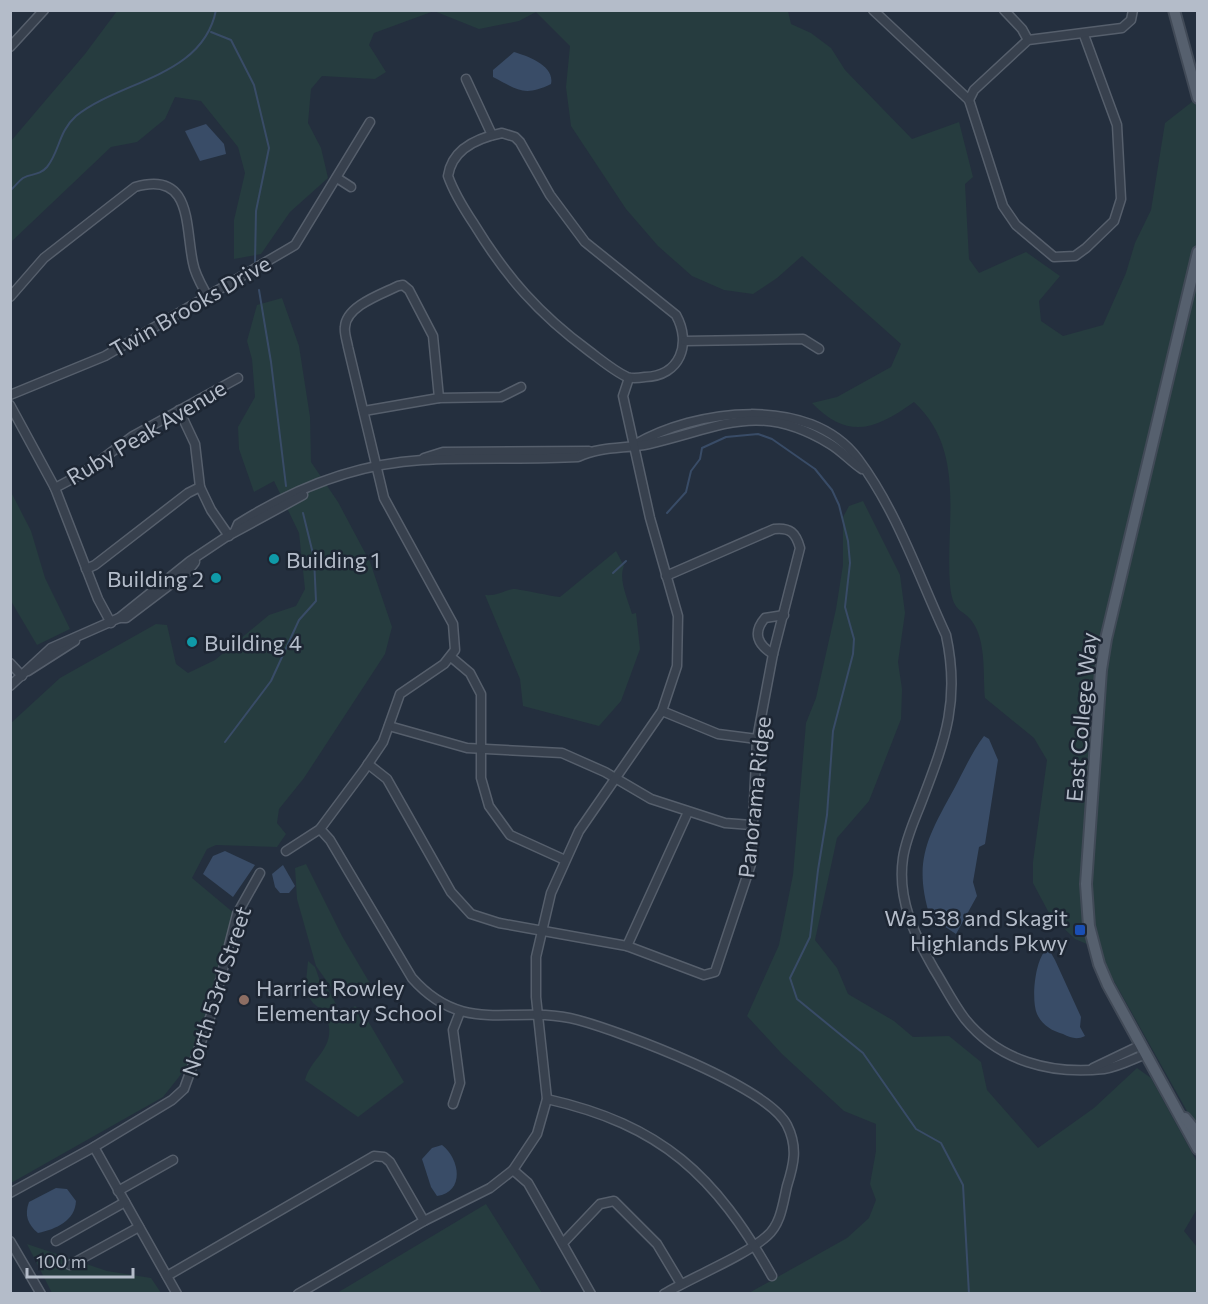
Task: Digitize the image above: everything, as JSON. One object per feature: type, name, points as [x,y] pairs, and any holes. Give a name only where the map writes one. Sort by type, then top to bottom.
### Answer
[{"type":"main road","points":[[1174,10],[1197,98]]},
{"type":"main road","name":"East College Way","points":[[1174,1103],[1099,964],[1086,908],[1099,686],[1106,639],[1197,252]]},
{"type":"main road","points":[[1174,1103],[1197,1134]]},
{"type":"main road","points":[[1174,1103],[1197,1149]]},
{"type":"street","points":[[10,47],[44,10]]},
{"type":"street","points":[[873,10],[969,100],[1003,206],[1016,225],[1054,257],[1075,256],[1114,221],[1121,199],[1117,125],[1084,35]]},
{"type":"street","points":[[1004,10],[1022,29],[1028,40]]},
{"type":"street","points":[[969,100],[974,90],[1028,40],[1084,35],[1122,28],[1131,20],[1133,10]]},
{"type":"street","points":[[466,79],[492,135]]},
{"type":"street","name":"Twin Brooks Drive","points":[[10,395],[105,356],[296,245],[370,122]]},
{"type":"street","points":[[508,134],[520,142],[550,195],[573,227],[608,262],[670,309],[682,325],[685,340],[680,357],[663,373],[649,377],[629,378],[571,337],[531,303],[504,271],[461,202],[448,176],[450,164],[465,147],[492,135],[508,134]]},
{"type":"street","points":[[338,178],[351,187]]},
{"type":"street","points":[[10,297],[44,258],[135,187],[147,183],[165,186],[180,197],[186,208],[193,264],[208,297]]},
{"type":"street","points":[[286,851],[320,830],[368,764],[383,742],[400,694],[451,657],[455,650],[453,624],[384,498],[345,327],[348,316],[359,307],[398,286],[403,285],[409,290],[433,336],[440,398]]},
{"type":"street","points":[[685,340],[803,339],[819,349]]},
{"type":"street","name":"Ruby Peak Avenue","points":[[55,488],[85,472],[133,436],[238,378]]},
{"type":"street","points":[[298,1293],[424,1221],[490,1188],[513,1170],[537,1134],[547,1099],[538,1016],[536,957],[551,893],[579,831],[662,711],[673,680],[679,649],[678,616],[666,576],[623,396],[629,378]]},
{"type":"street","points":[[364,411],[440,398],[501,398],[521,387]]},
{"type":"street","points":[[10,405],[55,488],[98,599],[115,621]]},
{"type":"street","points":[[179,411],[195,444],[200,487],[211,510],[232,534]]},
{"type":"street","points":[[10,686],[25,673],[78,639],[115,621],[190,561],[197,559],[232,534],[332,479],[376,467],[419,460],[443,452],[590,451],[648,444],[722,423],[766,421],[783,424],[814,435],[832,445],[865,471],[883,500],[946,635],[952,670],[952,710],[903,858],[903,888],[907,917],[957,1008],[988,1042],[1005,1053],[1052,1069],[1105,1069],[1144,1049]]},
{"type":"street","points":[[86,568],[95,565],[188,493],[200,487]]},
{"type":"street","name":"Panorama Ridge","points":[[627,946],[704,975],[715,972],[751,864],[751,825],[757,739],[773,654],[800,548],[798,537],[789,530],[774,530],[666,576]]},
{"type":"street","points":[[773,654],[763,648],[758,640],[757,631],[765,618],[783,615]]},
{"type":"street","points":[[451,657],[470,673],[481,694],[483,748],[481,778],[489,806],[510,835],[565,860]]},
{"type":"street","points":[[10,663],[25,673]]},
{"type":"street","points":[[662,711],[718,734],[757,739]]},
{"type":"street","points":[[389,726],[467,748],[562,753],[616,778],[651,799],[725,823],[751,825]]},
{"type":"street","points":[[368,764],[387,779],[451,892],[462,907],[471,914],[499,923],[627,946],[688,812]]},
{"type":"street","points":[[320,830],[330,840],[412,978],[428,994],[460,1012],[494,1017],[538,1016],[575,1019],[620,1034],[714,1073],[763,1100],[786,1123],[794,1143],[795,1160],[776,1227],[754,1245],[664,1293]]},
{"type":"street","name":"North 53rd Street","points":[[10,1193],[94,1148],[172,1100],[184,1089],[212,1012],[237,914],[260,873]]},
{"type":"street","points":[[453,1104],[460,1083],[453,1030],[460,1012]]},
{"type":"street","points":[[547,1099],[588,1108],[624,1123],[663,1144],[692,1166],[720,1195],[772,1276]]},
{"type":"street","points":[[94,1148],[177,1293]]},
{"type":"street","points":[[167,1276],[374,1156],[384,1157],[390,1162],[424,1221]]},
{"type":"street","points":[[118,1191],[173,1160]]},
{"type":"street","points":[[513,1170],[528,1183],[591,1293]]},
{"type":"street","points":[[563,1243],[600,1204],[614,1201],[657,1244],[681,1284]]},
{"type":"street","points":[[56,1241],[125,1202]]},
{"type":"street","points":[[70,1265],[139,1227]]},
{"type":"street","points":[[10,1241],[41,1293]]},
{"type":"green space","points":[[117,11],[434,11],[374,33],[369,45],[386,72],[375,79],[322,76],[311,89],[308,123],[321,148],[328,178],[290,212],[261,254],[234,259],[234,220],[245,173],[238,147],[201,101],[175,97],[165,119],[137,142],[111,147],[11,242],[11,141],[85,54]]},
{"type":"green space","points":[[434,11],[788,11],[791,24],[811,33],[831,48],[845,70],[912,139],[959,122],[973,177],[965,184],[969,259],[979,273],[1026,252],[1060,276],[1039,301],[1041,321],[1063,336],[1103,325],[1126,273],[1135,243],[1151,210],[1165,123],[1197,98],[1197,1129],[1105,965],[1101,950],[1075,939],[1050,915],[1033,883],[1033,862],[1047,760],[1034,738],[985,698],[979,634],[971,620],[954,602],[950,585],[950,488],[941,442],[931,421],[914,402],[875,424],[851,427],[838,423],[825,415],[812,403],[837,397],[891,367],[901,344],[802,256],[777,278],[753,294],[724,290],[692,276],[658,246],[626,209],[571,126],[566,87],[570,46],[536,12],[519,21],[479,29]]},
{"type":"green space","points":[[282,298],[299,346],[310,417],[311,462],[338,502],[370,562],[392,627],[385,654],[304,778],[279,809],[277,823],[286,834],[277,847],[216,845],[207,849],[192,878],[235,914],[206,1024],[186,1068],[163,1097],[11,1183],[11,723],[60,678],[156,624],[167,625],[176,664],[188,673],[215,660],[269,615],[296,606],[305,589],[299,533],[274,481],[254,492],[239,449],[238,427],[255,397],[252,359],[247,341],[257,305]]},
{"type":"green space","points":[[11,492],[31,531],[45,578],[70,629],[37,645],[11,601]]},
{"type":"green space","points":[[863,501],[900,575],[905,613],[898,662],[902,689],[901,719],[869,801],[837,838],[815,940],[837,968],[848,994],[894,1021],[913,1037],[949,1036],[981,1062],[987,1090],[1038,1148],[1094,1108],[1137,1068],[1151,1078],[1197,1162],[1197,1209],[1184,1231],[1197,1247],[1197,1293],[749,1293],[847,1238],[869,1218],[876,1200],[870,1184],[876,1151],[876,1124],[844,1111],[782,1054],[747,1016],[779,945],[793,875],[806,723],[816,698],[836,609],[843,565],[843,517],[849,506]]},
{"type":"green space","points":[[616,551],[624,566],[622,577],[626,596],[632,614],[636,613],[640,649],[621,701],[599,726],[523,706],[520,679],[485,595],[515,589],[560,597]]},
{"type":"green space","points":[[306,864],[342,936],[378,997],[367,994],[336,994],[316,966],[297,899],[295,868]]},
{"type":"green space","points":[[308,961],[315,967],[320,981],[327,987],[337,1006],[336,1010],[328,1015],[313,1003],[305,992]]},
{"type":"green space","points":[[355,1006],[362,1011],[404,1082],[358,1117],[305,1080],[328,1039],[328,1022]]},
{"type":"green space","points":[[486,1204],[542,1293],[337,1293]]},
{"type":"green space","points":[[27,1244],[107,1271],[151,1278],[161,1293],[52,1293]]},
{"type":"water","points":[[514,52],[533,59],[545,67],[549,72],[551,84],[527,91],[493,77],[493,70]]},
{"type":"water","points":[[206,124],[224,144],[226,154],[200,161],[185,131]]},
{"type":"water","points":[[984,736],[989,739],[998,760],[985,844],[979,847],[973,882],[977,896],[956,934],[930,917],[925,897],[923,865],[936,822]]},
{"type":"water","points":[[225,851],[255,865],[233,897],[203,874],[213,856]]},
{"type":"water","points":[[283,865],[295,886],[289,893],[280,893],[275,887],[272,874]]},
{"type":"water","points":[[1045,951],[1051,953],[1055,960],[1081,1017],[1080,1027],[1085,1036],[1074,1038],[1055,1031],[1048,1027],[1037,1014],[1034,1000],[1035,981]]},
{"type":"water","points":[[442,1145],[453,1158],[457,1174],[452,1188],[437,1196],[431,1187],[422,1159],[432,1148]]},
{"type":"water","points":[[56,1188],[67,1189],[76,1201],[75,1208],[63,1223],[38,1233],[28,1219],[29,1202]]},
{"type":"waterway","points":[[10,191],[23,178],[41,172],[47,167],[62,135],[76,116],[94,104],[158,75],[195,50],[208,32],[216,10]]},
{"type":"waterway","points":[[211,32],[231,40],[254,85],[269,148],[256,211],[255,262]]},
{"type":"waterway","points":[[259,290],[271,362],[286,486]]},
{"type":"waterway","points":[[667,513],[686,492],[691,471],[700,459],[702,448],[726,437],[758,434],[772,439],[815,469],[832,490],[839,505],[848,541],[850,563],[845,607],[854,639],[853,654],[833,731],[827,815],[810,937],[790,978],[797,999],[863,1053],[916,1129],[941,1143],[963,1185],[969,1294]]},
{"type":"waterway","points":[[225,742],[271,681],[299,620],[316,601],[314,558],[303,513]]},
{"type":"waterway","points":[[613,573],[626,561]]},
{"type":"place","name":"Building 1","points":[[274,559]]},
{"type":"place","name":"Building 2","points":[[216,578]]},
{"type":"place","name":"Building 4","points":[[192,642]]},
{"type":"place","name":"Wa 538 and Skagit Highlands Pkwy","points":[[1080,930]]},
{"type":"place","name":"Harriet Rowley Elementary School","points":[[244,1000]]}]
